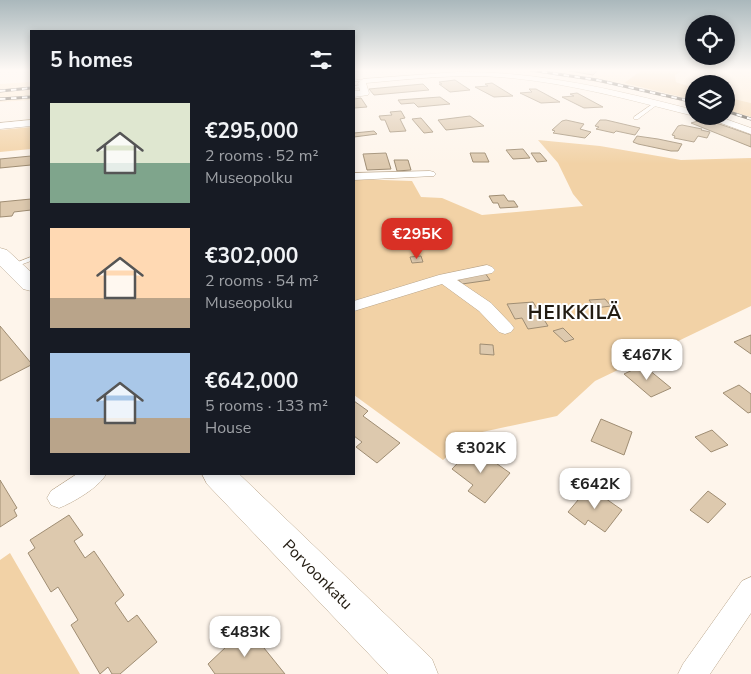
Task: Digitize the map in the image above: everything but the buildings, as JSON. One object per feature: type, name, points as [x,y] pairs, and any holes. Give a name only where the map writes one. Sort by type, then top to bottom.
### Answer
[{"type":"street","points":[[645,101],[685,111]]},
{"type":"street","points":[[0,126],[30,123]]},
{"type":"street","points":[[733,125],[751,131]]},
{"type":"street","points":[[355,178],[430,174]]},
{"type":"street","points":[[14,259],[30,283]]},
{"type":"street","points":[[355,306],[444,278],[488,270]]},
{"type":"street","points":[[444,278],[484,307],[505,328]]},
{"type":"street","points":[[59,498],[94,475]]},
{"type":"street","name":"Porvoonkatu","points":[[219,475],[417,674]]},
{"type":"street","points":[[693,674],[751,590]]},
{"type":"lane","points":[[636,118],[656,104]]},
{"type":"shaded area","points":[[735,101],[751,103],[751,117],[735,113]]},
{"type":"shaded area","points":[[30,127],[30,149],[0,152],[0,130]]},
{"type":"shaded area","points":[[538,140],[600,146],[681,160],[751,158],[751,306],[595,381],[557,416],[473,434],[443,460],[355,396],[355,179],[412,181],[421,197],[442,198],[482,215],[583,206],[573,194],[558,163]]},
{"type":"shaded area","points":[[10,553],[80,674],[0,674],[0,560]]},
{"type":"railway","points":[[735,114],[751,119]]},
{"type":"district","name":"HEIKKILÄ","points":[[575,312]]}]
